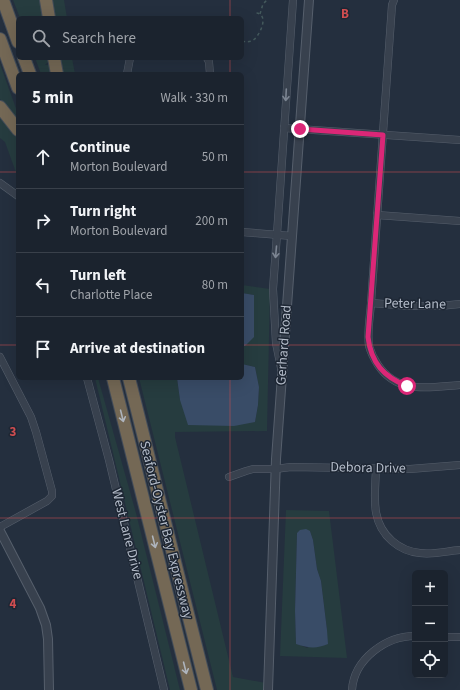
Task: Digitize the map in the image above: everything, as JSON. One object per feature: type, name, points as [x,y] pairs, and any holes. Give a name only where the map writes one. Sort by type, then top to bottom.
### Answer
[{"type":"highway","points":[[3,0],[16,36]]},
{"type":"highway","points":[[46,0],[48,16]]},
{"type":"highway","points":[[0,39],[16,83]]},
{"type":"highway","points":[[25,60],[29,72]]},
{"type":"highway","points":[[54,60],[57,72]]},
{"type":"highway","points":[[0,107],[16,127]]},
{"type":"highway","name":"Seaford-Oyster Bay Expressway","points":[[112,380],[190,690]]},
{"type":"highway","name":"Seaford-Oyster Bay Expressway","points":[[130,380],[207,690]]},
{"type":"street","points":[[282,373],[276,343],[273,289],[293,0]]},
{"type":"street","name":"Gerhard Road","points":[[268,690],[275,468],[309,0]]},
{"type":"street","points":[[394,0],[392,5],[368,337],[369,347],[380,369],[398,383],[412,387],[430,388],[460,385]]},
{"type":"street","points":[[128,72],[129,60]]},
{"type":"street","points":[[208,60],[210,72]]},
{"type":"street","points":[[284,128],[460,140]]},
{"type":"street","points":[[0,183],[16,195]]},
{"type":"street","points":[[377,215],[460,221]]},
{"type":"street","points":[[244,232],[292,236]]},
{"type":"street","name":"Peter Lane","points":[[371,303],[410,306],[460,304]]},
{"type":"street","points":[[0,357],[31,417],[52,491],[52,496],[47,501],[0,527]]},
{"type":"street","name":"West Lane Drive","points":[[88,380],[109,460],[164,690]]},
{"type":"street","name":"Debora Drive","points":[[229,477],[254,469],[291,466],[410,469],[460,465]]},
{"type":"street","points":[[376,469],[375,507],[377,520],[387,536],[406,550],[419,553],[460,550]]},
{"type":"street","points":[[0,531],[40,608],[46,625],[50,690]]},
{"type":"street","points":[[352,690],[356,674],[367,657],[379,647],[387,643],[400,638],[412,636]]},
{"type":"street","points":[[448,637],[460,637]]},
{"type":"path","points":[[244,42],[250,42],[256,38],[263,21],[260,14],[263,4],[267,0]]},
{"type":"path","points":[[255,13],[260,14]]},
{"type":"green space","points":[[13,0],[41,0],[44,16],[19,16]]},
{"type":"green space","points":[[51,0],[64,0],[67,16],[54,16]]},
{"type":"green space","points":[[36,60],[49,60],[45,65],[52,64],[53,72],[40,72]]},
{"type":"green space","points":[[60,60],[72,60],[75,72],[63,72]]},
{"type":"green space","points":[[0,64],[16,108],[16,119],[0,99]]},
{"type":"green space","points":[[0,112],[16,137],[16,172],[5,142],[0,138]]},
{"type":"green space","points":[[244,285],[270,289],[267,431],[175,432],[233,677],[266,683],[266,690],[217,690],[140,380],[177,380],[180,400],[255,422],[259,387],[255,367],[244,364],[244,346],[254,295],[244,293]]},
{"type":"green space","points":[[95,380],[99,380],[136,513],[180,690],[170,690]]},
{"type":"green space","points":[[286,510],[329,511],[347,658],[280,656]],"holes":[[[310,531],[313,540],[317,569],[321,581],[327,630],[307,648],[296,643],[295,611],[297,533]]]},
{"type":"water","points":[[244,293],[254,295],[254,337],[245,346]]},
{"type":"water","points":[[244,364],[255,367],[259,387],[255,422],[234,426],[188,425],[180,400],[177,380],[244,380]]},
{"type":"water","points":[[306,529],[310,531],[313,540],[317,569],[321,581],[327,630],[328,644],[316,647],[296,644],[295,611],[297,533],[300,530]]},
{"type":"route","points":[[300,129],[383,135],[368,337],[369,347],[380,369],[398,383],[407,386]]}]
